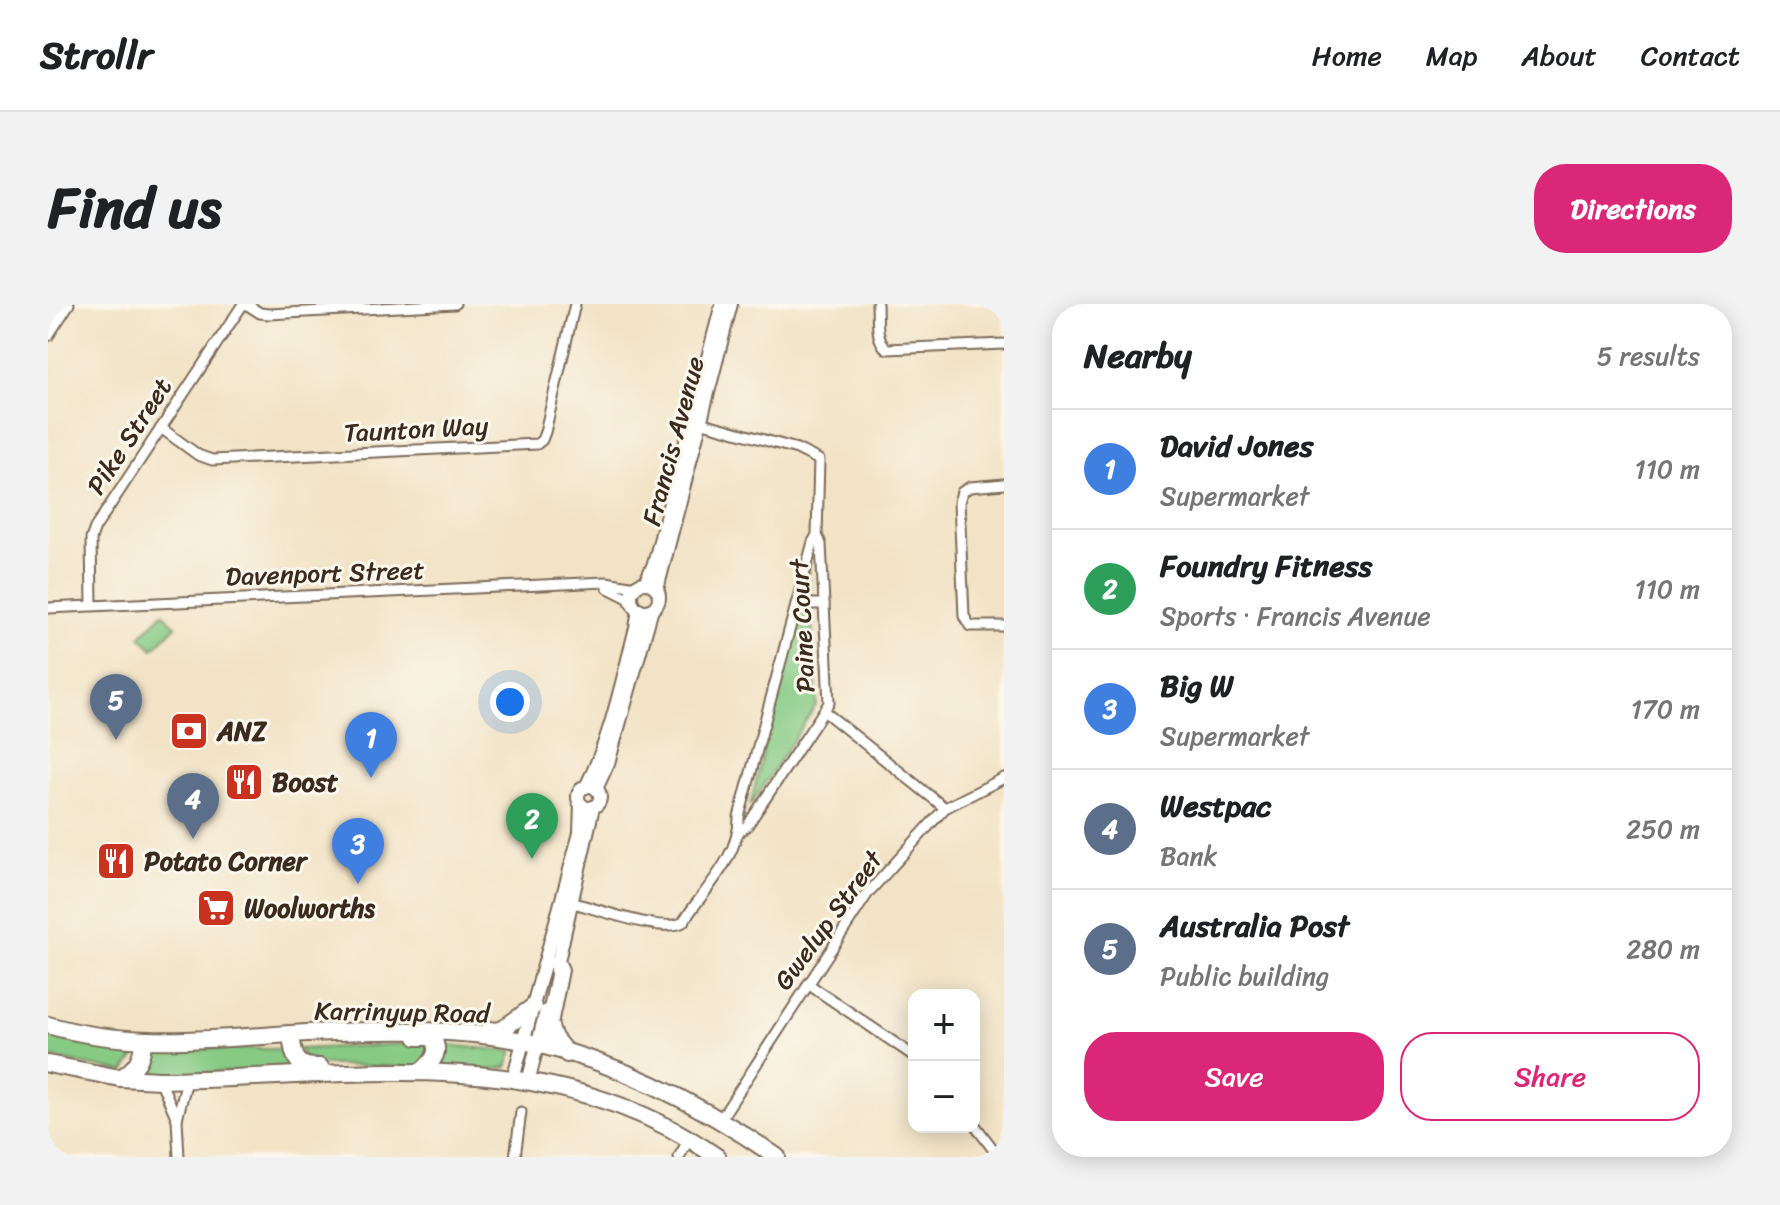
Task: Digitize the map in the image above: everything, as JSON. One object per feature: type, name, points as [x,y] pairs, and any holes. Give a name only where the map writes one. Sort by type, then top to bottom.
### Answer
[{"type":"highway","points":[[557,964],[560,970],[549,1024],[554,1038],[567,1054]]},
{"type":"highway","points":[[423,1070],[434,1060],[434,1040],[432,1037],[404,1037],[397,1032],[404,1026],[500,1031],[533,1007]]},
{"type":"highway","name":"Karrinyup Road","points":[[48,1025],[131,1040],[397,1032],[474,1035],[530,1043],[638,1079],[720,1120],[777,1157]]},
{"type":"highway","points":[[291,1035],[293,1052],[305,1068],[356,1067],[364,1072]]},
{"type":"highway","points":[[120,1078],[138,1063],[143,1040]]},
{"type":"highway","points":[[48,1064],[120,1078],[160,1080],[423,1070],[521,1080],[624,1108],[689,1139],[716,1157]]},
{"type":"street","points":[[48,336],[69,304]]},
{"type":"street","points":[[244,304],[260,313],[455,304]]},
{"type":"street","name":"Pike Street","points":[[92,604],[91,539],[95,528],[244,304]]},
{"type":"street","name":"Taunton Way","points":[[161,428],[198,455],[212,460],[537,444],[545,432],[575,304]]},
{"type":"street","name":"Francis Avenue","points":[[696,421],[722,304]]},
{"type":"street","name":"Francis Avenue","points":[[646,586],[731,304]]},
{"type":"street","points":[[877,304],[879,339],[887,349],[1004,344]]},
{"type":"street","name":"Paine Court","points":[[696,421],[797,449],[819,460],[817,535],[821,544],[830,693],[825,712],[747,826],[739,832]]},
{"type":"street","points":[[1004,484],[966,489],[960,496],[959,508],[964,616],[970,626],[976,628],[1004,626]]},
{"type":"street","name":"Paine Court","points":[[567,901],[658,925],[677,926],[683,922],[731,854],[817,535]]},
{"type":"street","points":[[603,584],[641,606]]},
{"type":"street","name":"Davenport Street","points":[[48,608],[603,584],[646,586]]},
{"type":"street","points":[[521,1080],[557,964],[587,806],[579,794],[591,788],[608,763],[641,606],[646,586],[659,598],[641,606]]},
{"type":"street","points":[[796,604],[824,604]]},
{"type":"street","points":[[825,712],[945,808]]},
{"type":"street","name":"Gwelup Street","points":[[720,1120],[868,893],[945,808],[1004,778]]},
{"type":"street","points":[[530,1043],[533,1007],[567,901]]},
{"type":"street","points":[[808,984],[908,1052]]},
{"type":"street","points":[[160,1080],[177,1119]]},
{"type":"street","points":[[179,1157],[177,1119],[187,1080]]},
{"type":"street","points":[[515,1157],[521,1112]]},
{"type":"street","points":[[980,1132],[999,1157]]},
{"type":"street","points":[[679,1157],[689,1139]]},
{"type":"green space","points":[[808,563],[817,704],[750,806]]},
{"type":"green space","points":[[163,613],[176,626],[153,649],[140,636]]},
{"type":"green space","points":[[48,1035],[125,1050],[134,1058],[124,1072],[48,1057]]},
{"type":"green space","points":[[423,1043],[513,1051],[507,1067],[490,1070],[306,1064],[299,1049]]},
{"type":"green space","points":[[149,1048],[287,1049],[296,1070],[144,1075]]},
{"type":"place","name":"ANZ","points":[[189,731]]},
{"type":"place","name":"Australia Post","points":[[116,740]]},
{"type":"place","name":"David Jones","points":[[371,778]]},
{"type":"place","name":"Boost","points":[[244,782]]},
{"type":"place","name":"Westpac","points":[[193,839]]},
{"type":"place","name":"Foundry Fitness","points":[[532,859]]},
{"type":"place","name":"Potato Corner","points":[[116,861]]},
{"type":"place","name":"Big W","points":[[358,884]]},
{"type":"place","name":"Woolworths","points":[[216,908]]}]
